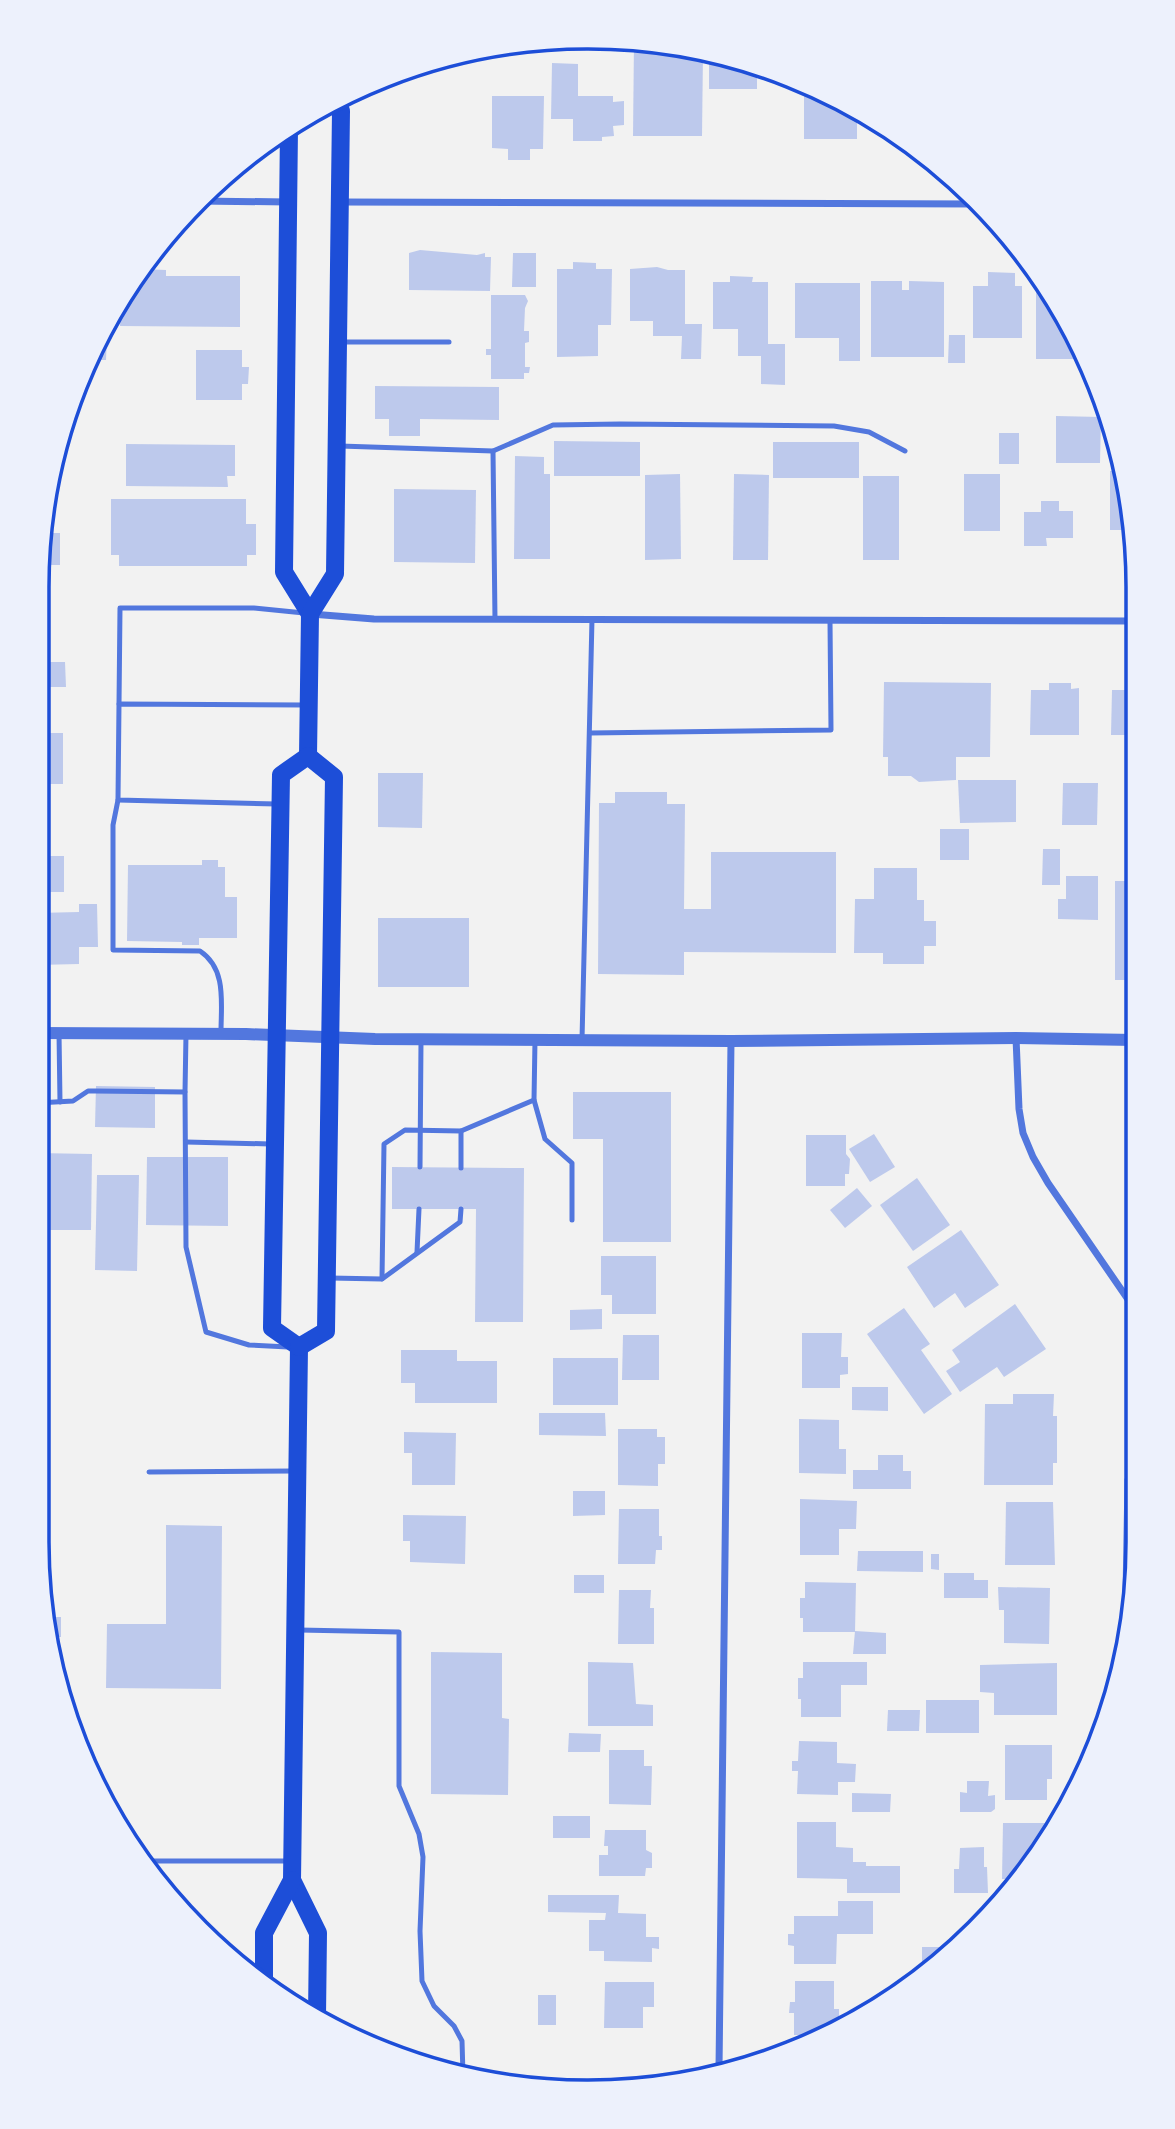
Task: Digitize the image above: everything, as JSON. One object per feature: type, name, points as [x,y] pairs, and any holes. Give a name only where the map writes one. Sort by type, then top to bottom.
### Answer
[{"type":"main road","points":[[308,756],[310,614],[335,574],[340,109]]},
{"type":"main road","points":[[289,139],[284,572],[310,614]]},
{"type":"main road","points":[[299,1347],[272,1328],[281,775],[308,756]]},
{"type":"main road","points":[[299,1347],[326,1331],[327,1278],[334,777],[308,756]]},
{"type":"main road","points":[[299,1347],[292,1880],[318,1933],[317,2007]]},
{"type":"main road","points":[[264,1972],[264,1933],[292,1880]]},
{"type":"street","points":[[213,201],[288,202]]},
{"type":"street","points":[[339,202],[965,204]]},
{"type":"street","points":[[310,614],[374,619],[1126,621]]},
{"type":"street","points":[[49,1033],[535,1040],[1126,1040]]},
{"type":"street","points":[[1016,1038],[1019,1109],[1023,1133],[1033,1157],[1126,1296]]},
{"type":"street","points":[[719,2064],[731,1041]]},
{"type":"lane","points":[[338,342],[450,342]]},
{"type":"lane","points":[[337,446],[493,451],[553,425],[620,424],[834,426],[869,432],[905,451]]},
{"type":"lane","points":[[493,451],[495,619]]},
{"type":"lane","points":[[221,1034],[222,987],[208,956],[200,951],[113,950],[113,825],[118,800],[120,608],[254,608],[310,614]]},
{"type":"lane","points":[[582,1040],[592,619]]},
{"type":"lane","points":[[590,733],[831,730],[830,621]]},
{"type":"lane","points":[[119,704],[309,705]]},
{"type":"lane","points":[[118,800],[281,804]]},
{"type":"lane","points":[[59,1033],[60,1102]]},
{"type":"lane","points":[[186,1034],[186,1247],[206,1332],[249,1345],[299,1347]]},
{"type":"lane","points":[[419,1167],[421,1039]]},
{"type":"lane","points":[[535,1040],[534,1100],[545,1139],[572,1163],[572,1220]]},
{"type":"lane","points":[[49,1102],[73,1101],[88,1091],[185,1092]]},
{"type":"lane","points":[[382,1279],[384,1144],[405,1130],[461,1131],[534,1100]]},
{"type":"lane","points":[[461,1131],[461,1168]]},
{"type":"lane","points":[[186,1142],[276,1144]]},
{"type":"lane","points":[[417,1252],[419,1209]]},
{"type":"lane","points":[[327,1278],[382,1279],[460,1222],[461,1209]]},
{"type":"lane","points":[[149,1472],[298,1471]]},
{"type":"lane","points":[[295,1630],[399,1632],[399,1786],[419,1834],[423,1857],[420,1931],[422,1981],[434,2006],[454,2026],[462,2041],[463,2065]]},
{"type":"lane","points":[[154,1861],[292,1861]]},
{"type":"building","points":[[634,51],[703,61],[702,136],[633,136]]},
{"type":"building","points":[[552,63],[578,64],[578,96],[613,96],[613,102],[624,101],[624,125],[613,126],[614,136],[602,137],[602,141],[573,141],[573,119],[551,119]]},
{"type":"building","points":[[709,63],[757,77],[757,89],[709,89]]},
{"type":"building","points":[[804,95],[857,121],[857,139],[804,139]]},
{"type":"building","points":[[492,96],[544,96],[543,149],[530,149],[530,160],[508,160],[508,149],[492,148]]},
{"type":"building","points":[[420,250],[477,255],[485,253],[485,257],[491,257],[490,291],[409,290],[409,253]]},
{"type":"building","points":[[513,253],[536,253],[536,287],[512,287]]},
{"type":"building","points":[[573,262],[596,263],[596,269],[612,269],[611,325],[598,325],[598,356],[557,357],[557,269],[573,269]]},
{"type":"building","points":[[657,267],[685,270],[685,324],[702,324],[701,359],[681,359],[682,336],[653,336],[653,321],[630,321],[630,269]]},
{"type":"building","points":[[153,269],[166,270],[166,276],[240,276],[240,327],[120,326],[121,318]]},
{"type":"building","points":[[988,272],[1015,273],[1015,286],[1022,286],[1022,338],[973,338],[973,286],[988,286]]},
{"type":"building","points":[[730,276],[753,277],[752,282],[768,282],[768,344],[785,344],[785,385],[761,384],[761,356],[738,356],[738,329],[713,329],[713,282],[730,282]]},
{"type":"building","points":[[871,281],[902,281],[902,290],[909,290],[909,281],[944,282],[944,357],[871,357]]},
{"type":"building","points":[[795,283],[860,283],[860,361],[839,361],[839,338],[795,338]]},
{"type":"building","points":[[1036,290],[1075,359],[1036,359]]},
{"type":"building","points":[[491,295],[525,295],[528,301],[524,331],[529,331],[529,342],[525,343],[525,367],[530,367],[529,373],[524,373],[524,379],[491,379],[491,355],[486,355],[486,349],[491,349]]},
{"type":"building","points":[[949,335],[965,335],[965,363],[948,363]]},
{"type":"building","points":[[107,346],[106,360],[100,360]]},
{"type":"building","points":[[196,350],[242,350],[242,367],[249,367],[248,384],[242,384],[242,400],[196,400]]},
{"type":"building","points":[[375,386],[499,387],[499,420],[420,419],[420,436],[389,436],[389,419],[375,419]]},
{"type":"building","points":[[1056,416],[1098,417],[1101,426],[1100,463],[1056,463]]},
{"type":"building","points":[[999,433],[1019,433],[1019,464],[999,464]]},
{"type":"building","points":[[554,441],[640,442],[640,476],[554,476]]},
{"type":"building","points":[[773,442],[859,442],[859,478],[773,478]]},
{"type":"building","points":[[126,444],[235,445],[235,476],[227,476],[228,487],[126,486]]},
{"type":"building","points":[[515,456],[544,457],[544,474],[550,474],[550,559],[514,559]]},
{"type":"building","points":[[1110,471],[1113,471],[1122,530],[1110,530]]},
{"type":"building","points":[[680,474],[681,559],[645,560],[645,475]]},
{"type":"building","points":[[734,474],[769,475],[768,560],[733,560]]},
{"type":"building","points":[[964,474],[1000,474],[1000,531],[964,531]]},
{"type":"building","points":[[863,476],[899,476],[899,560],[863,560]]},
{"type":"building","points":[[394,489],[476,490],[475,563],[394,562]]},
{"type":"building","points":[[111,499],[246,499],[246,524],[256,524],[256,555],[247,555],[247,566],[119,566],[119,555],[111,555]]},
{"type":"building","points":[[1041,501],[1059,501],[1059,511],[1073,511],[1073,538],[1046,538],[1047,546],[1024,546],[1024,512],[1041,512]]},
{"type":"building","points":[[52,533],[60,533],[60,565],[50,565]]},
{"type":"building","points":[[49,662],[65,662],[66,687],[49,687]]},
{"type":"building","points":[[884,682],[991,683],[990,757],[956,757],[956,780],[919,782],[911,776],[888,776],[888,757],[883,757]]},
{"type":"building","points":[[1049,683],[1071,683],[1071,689],[1079,688],[1079,735],[1030,735],[1031,690],[1049,690]]},
{"type":"building","points":[[1112,690],[1126,690],[1126,735],[1111,735]]},
{"type":"building","points":[[49,733],[63,733],[63,784],[49,784]]},
{"type":"building","points":[[378,773],[423,773],[422,828],[378,827]]},
{"type":"building","points":[[958,780],[1016,780],[1016,822],[960,823]]},
{"type":"building","points":[[1063,783],[1098,783],[1097,825],[1062,825]]},
{"type":"building","points":[[615,792],[667,792],[667,804],[685,804],[684,909],[711,909],[711,852],[836,852],[836,953],[684,952],[684,975],[598,974],[599,803],[615,803]]},
{"type":"building","points":[[940,829],[969,829],[969,860],[940,860]]},
{"type":"building","points":[[1043,849],[1060,849],[1060,885],[1042,885]]},
{"type":"building","points":[[49,856],[64,856],[64,892],[49,892]]},
{"type":"building","points":[[202,860],[218,860],[218,867],[225,867],[225,897],[237,897],[237,938],[199,938],[199,945],[127,941],[128,865],[202,865]]},
{"type":"building","points":[[874,868],[917,868],[917,900],[924,900],[924,921],[936,921],[936,946],[924,946],[924,964],[883,964],[883,953],[854,953],[855,899],[874,899]]},
{"type":"building","points":[[1066,876],[1098,876],[1098,920],[1058,919],[1058,899],[1066,899]]},
{"type":"building","points":[[1115,881],[1126,881],[1126,980],[1115,980]]},
{"type":"building","points":[[79,904],[97,904],[98,947],[79,947],[79,964],[49,965],[49,913],[79,912]]},
{"type":"building","points":[[378,918],[469,918],[469,987],[378,987]]},
{"type":"building","points":[[96,1086],[155,1087],[155,1128],[95,1127]]},
{"type":"building","points":[[573,1092],[671,1092],[671,1242],[603,1242],[603,1139],[573,1139]]},
{"type":"building","points":[[874,1134],[895,1167],[870,1182],[849,1149]]},
{"type":"building","points":[[806,1135],[846,1135],[846,1154],[850,1159],[849,1174],[845,1174],[845,1186],[806,1186]]},
{"type":"building","points":[[49,1153],[92,1154],[91,1230],[49,1230]]},
{"type":"building","points":[[147,1157],[228,1157],[228,1226],[146,1225]]},
{"type":"building","points":[[392,1167],[524,1168],[523,1322],[475,1322],[476,1209],[392,1209]]},
{"type":"building","points":[[97,1175],[139,1175],[137,1271],[95,1270]]},
{"type":"building","points":[[917,1178],[950,1225],[913,1251],[880,1205]]},
{"type":"building","points":[[857,1188],[872,1206],[845,1228],[830,1210]]},
{"type":"building","points":[[961,1230],[999,1285],[965,1308],[955,1293],[934,1308],[907,1267]]},
{"type":"building","points":[[601,1256],[656,1256],[656,1314],[612,1314],[612,1295],[601,1295]]},
{"type":"building","points":[[1015,1304],[1046,1349],[1004,1377],[997,1367],[960,1392],[946,1371],[960,1362],[952,1350]]},
{"type":"building","points":[[904,1308],[930,1344],[921,1350],[952,1394],[924,1414],[867,1334]]},
{"type":"building","points":[[602,1309],[602,1329],[570,1330],[570,1310]]},
{"type":"building","points":[[802,1333],[842,1333],[841,1357],[848,1357],[848,1374],[840,1375],[840,1388],[802,1388]]},
{"type":"building","points":[[623,1335],[659,1335],[659,1380],[622,1380]]},
{"type":"building","points":[[401,1350],[457,1350],[457,1361],[497,1361],[497,1403],[415,1403],[415,1383],[401,1383]]},
{"type":"building","points":[[553,1358],[618,1358],[618,1405],[553,1405]]},
{"type":"building","points":[[852,1387],[888,1387],[888,1411],[852,1410]]},
{"type":"building","points":[[1013,1394],[1054,1394],[1057,1463],[1053,1463],[1053,1485],[984,1485],[985,1404],[1013,1404]]},
{"type":"building","points":[[539,1413],[605,1413],[606,1436],[539,1435]]},
{"type":"building","points":[[799,1419],[839,1420],[839,1449],[846,1449],[846,1474],[799,1473]]},
{"type":"building","points":[[618,1429],[657,1429],[657,1437],[665,1437],[665,1464],[658,1464],[658,1486],[618,1485]]},
{"type":"building","points":[[404,1432],[456,1433],[455,1485],[412,1485],[412,1453],[404,1453]]},
{"type":"building","points":[[878,1455],[903,1455],[903,1471],[911,1471],[911,1489],[853,1489],[853,1470],[878,1470]]},
{"type":"building","points":[[573,1491],[605,1491],[605,1515],[573,1516]]},
{"type":"building","points":[[800,1499],[857,1501],[856,1529],[839,1529],[839,1555],[800,1555]]},
{"type":"building","points":[[1006,1502],[1053,1502],[1055,1565],[1005,1565]]},
{"type":"building","points":[[619,1509],[659,1509],[662,1550],[656,1550],[655,1564],[618,1564]]},
{"type":"building","points":[[403,1515],[466,1516],[465,1564],[410,1562],[410,1541],[403,1541]]},
{"type":"building","points":[[166,1525],[222,1526],[221,1689],[106,1688],[107,1624],[166,1624]]},
{"type":"building","points":[[858,1551],[923,1551],[923,1572],[857,1571]]},
{"type":"building","points":[[931,1554],[939,1554],[939,1570],[931,1569]]},
{"type":"building","points":[[944,1573],[974,1573],[974,1580],[988,1580],[988,1598],[944,1598]]},
{"type":"building","points":[[574,1575],[604,1575],[604,1593],[574,1593]]},
{"type":"building","points":[[805,1582],[856,1583],[855,1632],[803,1632],[800,1598],[805,1598]]},
{"type":"building","points":[[998,1587],[1050,1588],[1049,1644],[1004,1643],[1004,1610],[999,1610]]},
{"type":"building","points":[[619,1590],[651,1590],[654,1644],[618,1644]]},
{"type":"building","points":[[55,1617],[61,1617],[61,1637],[58,1637]]},
{"type":"building","points":[[855,1631],[886,1633],[886,1654],[853,1654]]},
{"type":"building","points":[[431,1652],[502,1653],[502,1718],[509,1719],[508,1795],[431,1794]]},
{"type":"building","points":[[588,1662],[633,1663],[636,1704],[653,1705],[653,1726],[588,1726]]},
{"type":"building","points":[[803,1662],[867,1662],[867,1685],[841,1685],[841,1717],[801,1717],[798,1678],[803,1678]]},
{"type":"building","points":[[1057,1663],[1057,1715],[994,1715],[994,1693],[980,1692],[980,1665]]},
{"type":"building","points":[[926,1700],[979,1700],[979,1733],[926,1733]]},
{"type":"building","points":[[888,1710],[920,1710],[919,1731],[887,1731]]},
{"type":"building","points":[[569,1733],[601,1734],[600,1752],[568,1752]]},
{"type":"building","points":[[799,1741],[837,1742],[837,1763],[856,1764],[855,1782],[838,1782],[838,1795],[797,1794],[798,1771],[792,1771],[792,1761],[798,1761]]},
{"type":"building","points":[[1005,1745],[1052,1745],[1052,1779],[1047,1779],[1047,1800],[1005,1800]]},
{"type":"building","points":[[609,1750],[644,1750],[644,1766],[652,1766],[651,1805],[609,1804]]},
{"type":"building","points":[[967,1781],[989,1781],[988,1796],[995,1795],[995,1809],[991,1812],[960,1812],[960,1792],[967,1793]]},
{"type":"building","points":[[852,1793],[891,1794],[890,1812],[852,1812]]},
{"type":"building","points":[[553,1816],[590,1816],[590,1838],[553,1838]]},
{"type":"building","points":[[797,1822],[836,1822],[836,1847],[853,1848],[853,1862],[866,1862],[866,1866],[900,1866],[900,1893],[847,1893],[847,1879],[797,1878]]},
{"type":"building","points":[[1003,1823],[1046,1823],[1015,1869],[1007,1879],[1002,1879]]},
{"type":"building","points":[[605,1830],[646,1830],[646,1850],[652,1853],[652,1868],[646,1868],[645,1876],[599,1876],[599,1855],[608,1855],[608,1846],[604,1846]]},
{"type":"building","points":[[984,1847],[988,1893],[954,1893],[954,1869],[959,1869],[960,1848]]},
{"type":"building","points":[[548,1895],[619,1895],[618,1913],[646,1914],[646,1937],[659,1937],[659,1949],[652,1948],[652,1962],[604,1961],[604,1951],[589,1951],[589,1920],[605,1920],[606,1913],[548,1912]]},
{"type":"building","points":[[838,1901],[873,1901],[873,1934],[837,1934],[836,1964],[794,1964],[794,1946],[788,1945],[788,1934],[794,1934],[794,1916],[838,1916]]},
{"type":"building","points":[[922,1947],[942,1947],[922,1963]]},
{"type":"building","points":[[795,1981],[834,1981],[834,2009],[839,2009],[839,2017],[803,2035],[794,2035],[794,2013],[789,2013],[790,2002],[795,2002]]},
{"type":"building","points":[[605,1982],[654,1982],[654,2007],[643,2007],[643,2028],[604,2028]]},
{"type":"building","points":[[538,1995],[556,1995],[556,2025],[538,2025]]}]
